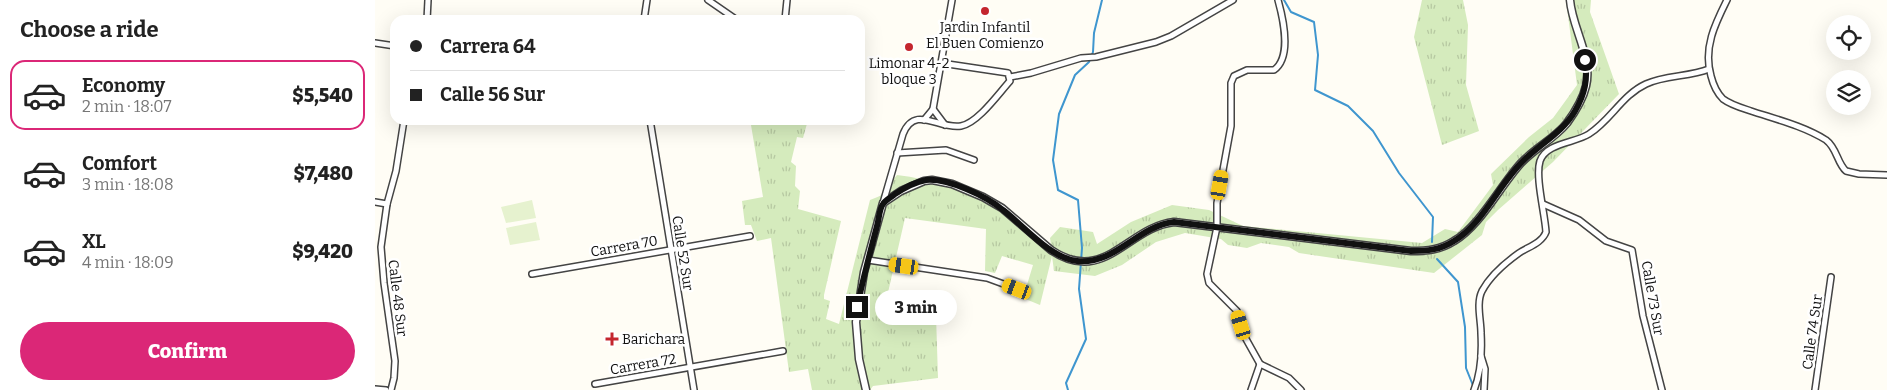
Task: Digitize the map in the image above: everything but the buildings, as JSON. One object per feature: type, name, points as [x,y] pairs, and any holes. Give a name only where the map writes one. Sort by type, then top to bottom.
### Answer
[{"type":"street","points":[[427,0],[427,15]]},
{"type":"street","points":[[645,15],[647,0]]},
{"type":"street","points":[[708,0],[730,15]]},
{"type":"street","points":[[786,15],[787,0]]},
{"type":"street","points":[[924,120],[933,109],[952,0]]},
{"type":"street","points":[[1010,77],[1156,42],[1171,36],[1233,0]]},
{"type":"street","points":[[1278,0],[1285,37],[1281,63],[1274,70],[1254,69],[1240,72],[1231,83],[1231,126],[1217,204],[1217,227],[1207,279],[1237,311],[1246,339],[1261,364],[1289,378],[1301,390]]},
{"type":"street","points":[[883,204],[901,190],[924,181],[932,180],[952,184],[983,197],[1001,208],[1060,256],[1084,261],[1100,259],[1123,248],[1149,229],[1164,223],[1179,222],[1401,250],[1432,251],[1455,241],[1467,232],[1504,182],[1522,162],[1565,125],[1575,112],[1583,96],[1587,72],[1569,0]]},
{"type":"street","points":[[1727,0],[1711,36],[1708,53],[1709,69],[1717,92],[1733,105],[1781,121],[1823,139],[1831,144],[1846,171],[1859,174],[1887,175]]},
{"type":"street","points":[[375,43],[390,45]]},
{"type":"street","points":[[941,63],[1007,73],[1010,77]]},
{"type":"street","points":[[1475,388],[1481,355],[1480,296],[1491,279],[1502,267],[1545,236],[1539,181],[1540,162],[1547,152],[1590,133],[1611,116],[1631,93],[1647,83],[1709,69]]},
{"type":"street","points":[[867,390],[859,359],[856,322],[857,307],[883,204],[906,127],[914,120],[962,126],[971,122],[992,102],[1010,81],[1010,77]]},
{"type":"street","points":[[933,109],[945,125]]},
{"type":"street","name":"Calle 48 Sur","points":[[391,390],[395,361],[381,256],[387,204],[396,171],[403,125]]},
{"type":"street","name":"Calle 52 Sur","points":[[651,125],[693,390]]},
{"type":"street","points":[[897,153],[946,150],[974,160]]},
{"type":"street","points":[[375,202],[387,204]]},
{"type":"street","name":"Calle 73 Sur","points":[[1543,204],[1579,220],[1606,241],[1632,250],[1643,316],[1662,390]]},
{"type":"street","name":"Carrera 70","points":[[532,274],[750,236]]},
{"type":"street","points":[[868,260],[987,278],[1017,289]]},
{"type":"street","name":"Calle 74 Sur","points":[[1815,390],[1831,278]]},
{"type":"street","name":"Carrera 72","points":[[595,384],[783,351]]},
{"type":"street","points":[[1481,355],[1485,370],[1484,390]]},
{"type":"street","points":[[1251,390],[1261,364]]},
{"type":"street","points":[[375,389],[386,390]]},
{"type":"green space","points":[[1422,0],[1463,0],[1468,25],[1466,85],[1479,131],[1442,145],[1414,37]]},
{"type":"green space","points":[[1566,0],[1591,0],[1590,12],[1619,94],[1553,162],[1486,222],[1482,235],[1434,273],[1299,253],[1289,247],[1261,243],[1247,248],[1228,245],[1221,239],[1185,233],[1156,242],[1122,265],[1095,276],[1054,271],[1052,256],[1040,305],[1023,298],[1033,265],[1002,256],[995,273],[985,271],[986,229],[905,218],[884,310],[936,315],[938,378],[873,386],[870,390],[812,390],[808,369],[789,372],[771,238],[757,241],[751,225],[745,225],[742,201],[763,197],[751,125],[807,125],[803,138],[797,137],[791,162],[796,166],[795,186],[800,191],[798,209],[841,221],[824,295],[824,299],[830,301],[826,319],[839,324],[870,200],[880,196],[897,175],[935,183],[973,197],[1003,214],[1052,251],[1050,238],[1060,227],[1093,232],[1097,244],[1131,222],[1172,205],[1209,210],[1243,226],[1422,243],[1445,229],[1458,232],[1493,185],[1491,174],[1529,137],[1553,118],[1577,85]]},
{"type":"green space","points":[[532,200],[536,218],[506,223],[501,207]]},
{"type":"green space","points":[[536,222],[540,240],[510,245],[506,228]]},
{"type":"waterway","points":[[1068,390],[1066,383],[1086,339],[1079,289],[1082,248],[1078,200],[1058,190],[1053,160],[1059,114],[1075,75],[1089,62],[1093,52],[1094,33],[1102,0]]},
{"type":"waterway","points":[[1284,0],[1291,12],[1314,22],[1318,55],[1315,90],[1348,106],[1373,131],[1399,173],[1433,217],[1432,242]]},
{"type":"waterway","points":[[1437,259],[1458,282],[1465,327],[1466,368],[1474,388]]},
{"type":"place","name":"Jardin Infantil El Buen Comienzo","points":[[985,11]]},
{"type":"place","name":"Limonar 4-2 bloque 3","points":[[909,47]]},
{"type":"place","name":"Barichara","points":[[612,339]]},
{"type":"route","points":[[857,307],[864,272],[883,204],[901,190],[916,183],[932,180],[952,184],[983,197],[1001,208],[1051,250],[1060,256],[1076,261],[1092,261],[1112,255],[1149,229],[1164,223],[1174,222],[1411,251],[1439,249],[1467,232],[1504,182],[1522,162],[1565,125],[1575,112],[1583,96],[1587,72],[1585,60]]}]
